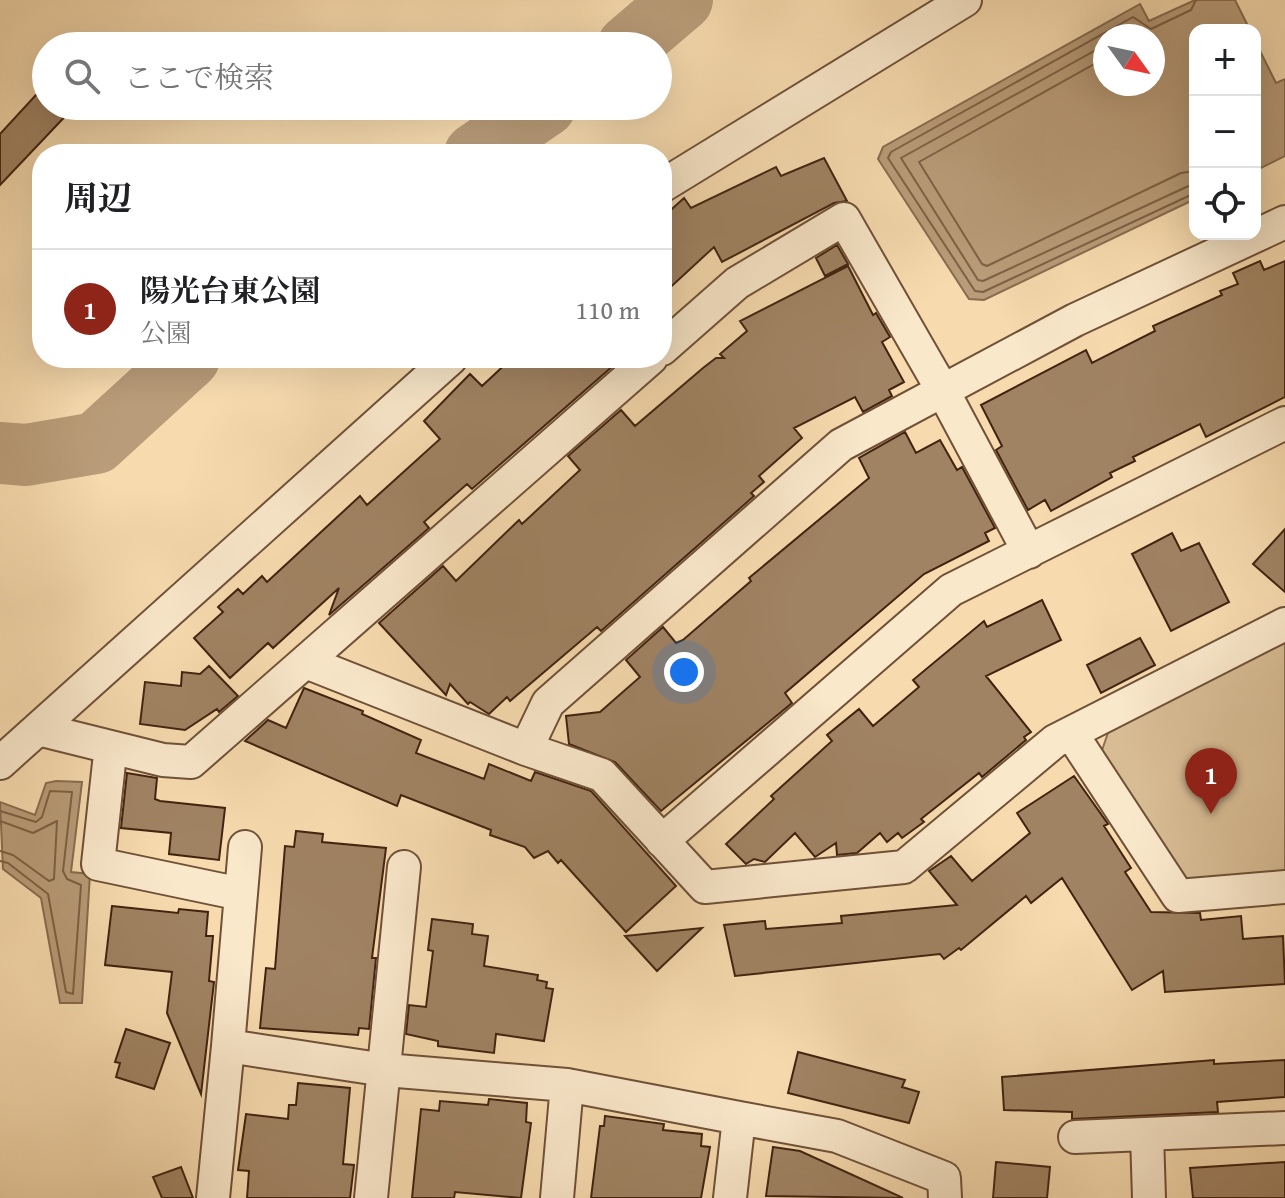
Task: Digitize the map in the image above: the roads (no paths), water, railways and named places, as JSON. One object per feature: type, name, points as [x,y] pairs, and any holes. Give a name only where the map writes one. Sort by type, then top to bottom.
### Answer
[{"type":"street","points":[[672,180],[965,0]]},
{"type":"street","points":[[672,340],[737,283],[844,219],[943,391],[1029,552]]},
{"type":"street","points":[[526,749],[548,703],[841,445],[1075,320],[1285,222]]},
{"type":"street","points":[[0,763],[440,368]]},
{"type":"street","points":[[38,729],[163,760],[191,762],[640,368]]},
{"type":"street","points":[[662,841],[951,590],[1285,423]]},
{"type":"street","points":[[306,662],[526,749],[602,775],[705,887],[904,867],[1055,741],[1285,624]]},
{"type":"street","points":[[1071,733],[1178,896],[1285,887]]},
{"type":"street","points":[[109,763],[98,864],[241,894]]},
{"type":"street","points":[[213,1198],[245,847]]},
{"type":"street","points":[[371,1198],[404,867]]},
{"type":"street","points":[[228,1046],[385,1070],[567,1085],[850,1141],[944,1178],[945,1198]]},
{"type":"street","points":[[557,1198],[567,1085]]},
{"type":"street","points":[[730,1198],[739,1118]]},
{"type":"street","points":[[1075,1137],[1285,1128]]},
{"type":"street","points":[[1147,1135],[1149,1198]]},
{"type":"water","points":[[1195,0],[1235,0],[1247,24],[1189,24],[1189,202],[984,300],[969,299],[878,159],[883,147],[1093,30],[1093,96],[1165,96],[1165,24],[1104,24],[1140,4],[1149,21]]},
{"type":"water","points":[[1261,53],[1276,83],[1285,79],[1285,156],[1261,168]]},
{"type":"water","points":[[82,782],[71,872],[90,874],[82,1003],[60,1003],[41,898],[3,869],[0,802],[35,815],[46,783]]},
{"type":"waterway","points":[[644,32],[682,0]]},
{"type":"waterway","points":[[490,144],[525,120]]},
{"type":"waterway","points":[[0,453],[26,455],[96,443],[178,368]]},
{"type":"place","name":"陽光台東公園","points":[[1211,814]]}]
